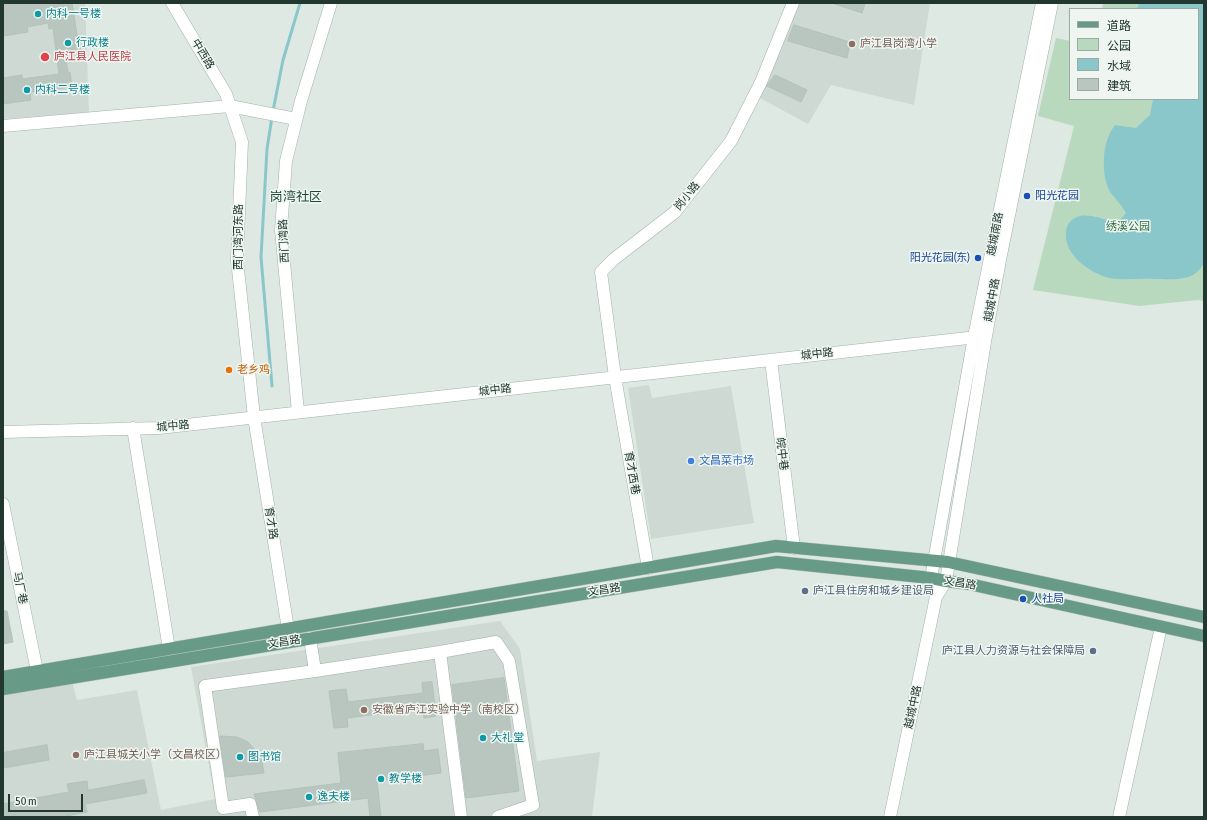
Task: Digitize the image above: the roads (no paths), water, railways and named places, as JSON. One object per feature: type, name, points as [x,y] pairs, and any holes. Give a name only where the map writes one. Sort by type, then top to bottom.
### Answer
[{"type":"main road","name":"文昌路","points":[[3,677],[776,546],[948,562],[1204,617]]},
{"type":"main road","name":"文昌路","points":[[3,689],[777,562],[931,578],[946,582],[969,584],[1204,636]]},
{"type":"street","name":"中西路","points":[[172,3],[226,94],[230,106]]},
{"type":"street","name":"西门湾路","points":[[298,412],[282,230],[286,161],[290,118],[331,3]]},
{"type":"street","name":"岗小路","points":[[615,377],[601,272],[614,259],[675,212],[731,141],[761,82],[793,3]]},
{"type":"street","name":"越城南路","points":[[935,560],[980,336],[1042,3]]},
{"type":"street","name":"越城中路","points":[[890,817],[936,597],[946,582],[980,336],[1000,260],[1052,3]]},
{"type":"street","points":[[3,126],[230,106],[290,118]]},
{"type":"street","name":"西门湾河东路","points":[[230,106],[242,142],[238,260],[254,417]]},
{"type":"street","name":"城中路","points":[[3,432],[159,428],[980,336]]},
{"type":"street","name":"皖中巷","points":[[771,360],[794,548]]},
{"type":"street","name":"育才西巷","points":[[615,377],[648,568]]},
{"type":"street","name":"育才路","points":[[254,417],[288,629]]},
{"type":"street","points":[[133,428],[169,649]]},
{"type":"street","name":"马厂巷","points":[[3,504],[37,671]]},
{"type":"street","name":"越城中路","points":[[935,560],[931,578],[936,597]]},
{"type":"street","points":[[1119,817],[1161,627]]},
{"type":"street","points":[[310,638],[315,671]]},
{"type":"street","points":[[253,817],[250,804],[223,808],[205,686],[315,671],[496,642],[510,661],[533,805],[498,817]]},
{"type":"street","points":[[440,652],[461,817]]},
{"type":"water","points":[[1138,3],[1204,3],[1204,263],[1192,276],[1182,278],[1122,279],[1106,277],[1083,265],[1076,259],[1067,244],[1067,227],[1076,217],[1093,216],[1113,222],[1121,219],[1126,213],[1108,188],[1104,166],[1106,144],[1115,125],[1136,128],[1150,115],[1153,100],[1199,100],[1199,8],[1137,8],[1139,6]]},
{"type":"waterway","points":[[273,111],[283,60],[300,3]]},
{"type":"waterway","points":[[272,117],[267,149],[261,257],[272,386]]},
{"type":"place","name":"内科一号楼","points":[[38,14]]},
{"type":"place","name":"行政楼","points":[[68,43]]},
{"type":"place","name":"庐江县岗湾小学","points":[[852,44]]},
{"type":"place","name":"庐江县人民医院","points":[[45,57]]},
{"type":"place","name":"内科二号楼","points":[[27,90]]},
{"type":"place","name":"阳光花园","points":[[1027,196]]},
{"type":"place","name":"阳光花园(东)","points":[[978,258]]},
{"type":"place","name":"老乡鸡","points":[[229,370]]},
{"type":"place","name":"文昌菜市场","points":[[691,461]]},
{"type":"place","name":"庐江县住房和城乡建设局","points":[[805,591]]},
{"type":"place","name":"人社局","points":[[1023,599]]},
{"type":"place","name":"庐江县人力资源与社会保障局","points":[[1093,651]]},
{"type":"place","name":"安徽省庐江实验中学（南校区）","points":[[364,710]]},
{"type":"place","name":"大礼堂","points":[[483,738]]},
{"type":"place","name":"庐江县城关小学（文昌校区）","points":[[76,755]]},
{"type":"place","name":"图书馆","points":[[240,757]]},
{"type":"place","name":"教学楼","points":[[381,779]]},
{"type":"place","name":"逸夫楼","points":[[309,797]]},
{"type":"district","name":"岗湾社区","points":[[296,197]]},
{"type":"park label","name":"绣溪公园","points":[[1128,227]]}]
